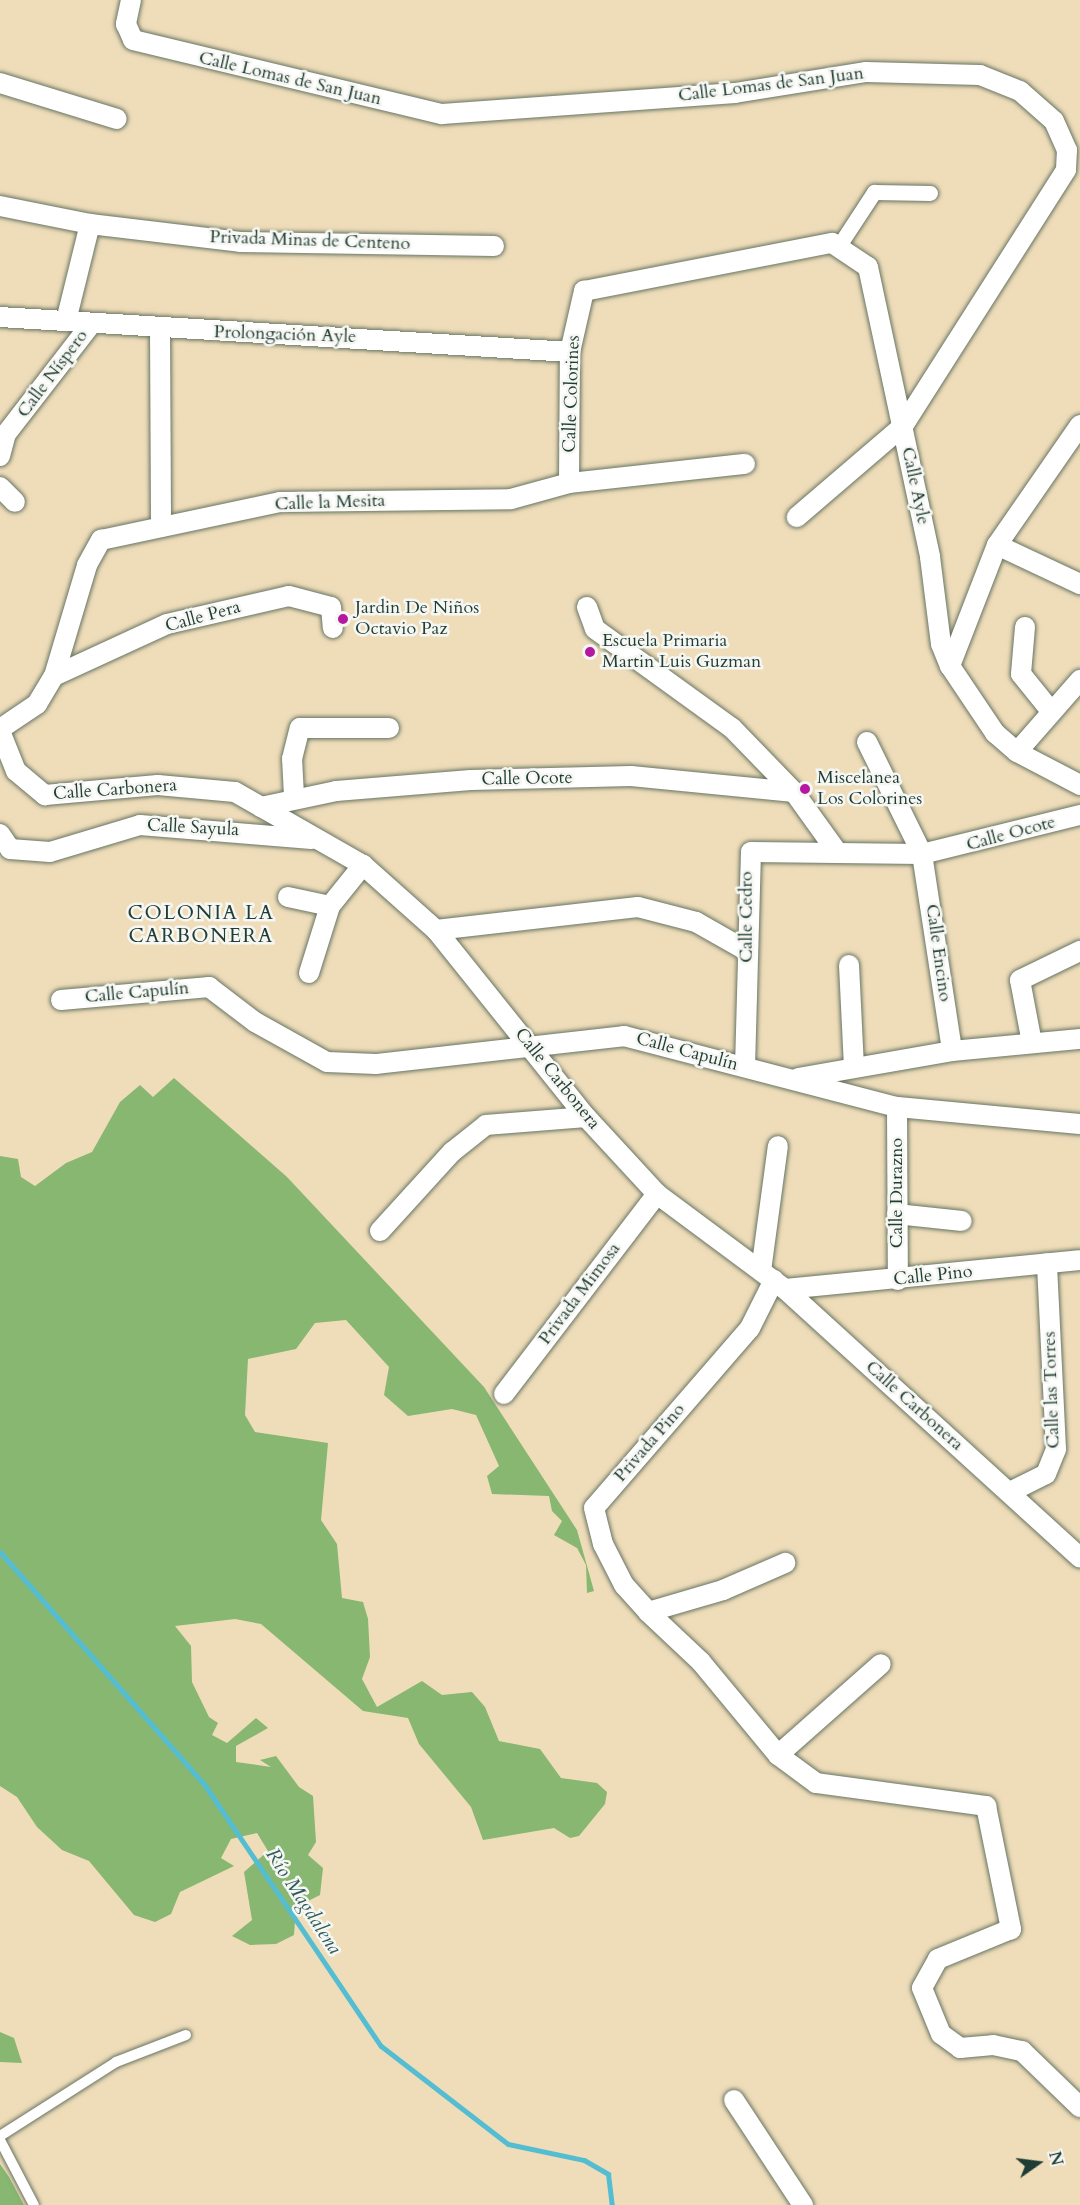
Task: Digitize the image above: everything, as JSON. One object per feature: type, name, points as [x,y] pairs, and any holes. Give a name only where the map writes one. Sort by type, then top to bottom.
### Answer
[{"type":"street","name":"Calle Lomas de San Juan","points":[[131,0],[126,24],[133,40],[442,114],[735,93],[866,72],[980,75],[1020,91],[1054,121],[1067,150],[1066,170],[903,426]]},
{"type":"street","points":[[0,83],[117,119]]},
{"type":"street","points":[[838,247],[874,192],[930,193]]},
{"type":"street","name":"Privada Minas de Centeno","points":[[0,206],[90,224],[240,242],[494,246]]},
{"type":"street","points":[[66,321],[90,224]]},
{"type":"street","name":"Calle Colorines","points":[[569,483],[570,352],[576,305],[584,291],[789,248],[832,243],[838,247]]},
{"type":"street","name":"Calle Ayle","points":[[838,247],[868,267],[903,426],[941,644],[950,666],[995,733],[1017,752],[1080,785]]},
{"type":"street","name":"Prolongación Ayle","points":[[0,317],[160,329],[389,338],[570,352]]},
{"type":"street","name":"Calle Níspero","points":[[0,456],[6,434],[91,324]]},
{"type":"street","points":[[160,329],[161,527]]},
{"type":"street","points":[[950,666],[997,545],[1080,425]]},
{"type":"street","points":[[797,517],[903,426]]},
{"type":"street","name":"Calle la Mesita","points":[[0,730],[37,704],[54,676],[94,549],[112,536],[280,502],[511,500],[569,483],[745,464]]},
{"type":"street","points":[[0,487],[15,502]]},
{"type":"street","points":[[997,545],[1080,584]]},
{"type":"street","name":"Calle Pera","points":[[54,676],[167,624],[289,596],[331,607],[333,628]]},
{"type":"street","points":[[587,607],[595,629],[732,728],[794,792],[835,849]]},
{"type":"street","points":[[1025,627],[1021,674],[1050,710]]},
{"type":"street","points":[[1017,752],[1050,710],[1080,680]]},
{"type":"street","points":[[294,796],[292,759],[300,728],[389,728]]},
{"type":"street","name":"Calle Carbonera","points":[[0,730],[16,771],[45,795],[198,786],[235,792],[325,841],[363,865],[436,930],[586,1117],[657,1194],[774,1280],[1080,1557]]},
{"type":"street","name":"Calle Encino","points":[[867,742],[922,854],[952,1051]]},
{"type":"street","name":"Calle Ocote","points":[[261,807],[294,796],[471,780],[632,776],[794,792]]},
{"type":"street","name":"Calle Ocote","points":[[835,849],[922,854],[1080,815]]},
{"type":"street","name":"Calle Sayula","points":[[0,834],[10,849],[50,852],[140,825],[325,841]]},
{"type":"street","name":"Calle Cedro","points":[[745,1067],[751,852],[835,849]]},
{"type":"street","points":[[309,973],[330,906],[363,865]]},
{"type":"street","points":[[288,897],[330,906]]},
{"type":"street","points":[[436,930],[638,907],[696,922],[747,951]]},
{"type":"street","points":[[1032,1042],[1020,980],[1080,951]]},
{"type":"street","points":[[849,964],[854,1067]]},
{"type":"street","name":"Calle Capulín","points":[[61,1000],[209,987],[255,1023],[327,1062],[376,1064],[624,1036],[897,1107],[1080,1124]]},
{"type":"street","points":[[791,1079],[952,1051],[1032,1042],[1080,1040]]},
{"type":"street","name":"Calle Durazno","points":[[897,1107],[898,1280]]},
{"type":"street","points":[[380,1231],[452,1152],[486,1125],[586,1117]]},
{"type":"street","points":[[774,1280],[778,1146]]},
{"type":"street","name":"Privada Mimosa","points":[[504,1394],[657,1194]]},
{"type":"street","points":[[897,1214],[962,1221]]},
{"type":"street","name":"Calle Pino","points":[[774,1280],[898,1280],[1080,1260]]},
{"type":"street","name":"Calle las Torres","points":[[1010,1492],[1046,1474],[1056,1449],[1047,1263]]},
{"type":"street","name":"Privada Pino","points":[[648,1612],[624,1585],[603,1544],[594,1508],[750,1328],[774,1280]]},
{"type":"street","points":[[648,1612],[723,1590],[785,1563]]},
{"type":"street","points":[[648,1612],[701,1662],[778,1755],[816,1783],[986,1806],[1011,1929],[938,1959],[922,1988],[941,2034],[960,2048],[993,2045],[1022,2051],[1080,2107]]},
{"type":"street","points":[[778,1755],[881,1664]]},
{"type":"street","points":[[734,2100],[802,2205]]},
{"type":"lane","points":[[34,2205],[0,2138],[116,2062],[186,2035]]},
{"type":"green space","points":[[174,1078],[287,1177],[484,1387],[577,1530],[594,1591],[587,1593],[586,1565],[577,1548],[554,1535],[562,1521],[552,1511],[549,1496],[492,1494],[487,1476],[499,1466],[476,1415],[452,1409],[408,1416],[384,1395],[389,1367],[346,1320],[315,1323],[296,1349],[248,1359],[245,1415],[255,1432],[328,1443],[321,1520],[337,1544],[342,1598],[363,1602],[368,1619],[370,1657],[362,1679],[377,1707],[422,1681],[442,1695],[472,1692],[485,1707],[499,1741],[540,1749],[561,1778],[597,1783],[607,1792],[605,1804],[579,1836],[570,1838],[554,1828],[483,1840],[471,1807],[419,1744],[408,1718],[363,1711],[261,1624],[235,1619],[175,1626],[191,1646],[192,1682],[209,1717],[218,1723],[212,1735],[227,1743],[256,1718],[268,1728],[236,1746],[236,1762],[271,1767],[260,1760],[276,1756],[299,1787],[313,1796],[316,1842],[308,1855],[323,1868],[320,1895],[296,1907],[294,1935],[276,1944],[250,1945],[232,1936],[252,1920],[244,1872],[268,1851],[257,1833],[231,1839],[221,1858],[234,1866],[180,1892],[171,1914],[155,1922],[134,1915],[89,1861],[62,1850],[37,1827],[17,1797],[0,1786],[0,1156],[18,1159],[21,1177],[35,1186],[66,1163],[92,1152],[120,1102],[140,1085],[153,1097]]},
{"type":"green space","points":[[0,2032],[14,2038],[22,2063],[0,2062]]},
{"type":"green space","points":[[0,2164],[9,2177],[24,2205],[0,2205]]},
{"type":"waterway","name":"Río Magdalena","points":[[0,1552],[204,1784],[381,2046],[508,2144],[584,2160],[608,2174],[612,2205]]},
{"type":"place","name":"Jardin De Niños Octavio Paz","points":[[343,619]]},
{"type":"place","name":"Escuela Primaria Martin Luis Guzman","points":[[590,652]]},
{"type":"place","name":"Miscelanea Los Colorines","points":[[805,789]]},
{"type":"district","name":"COLONIA LA CARBONERA","points":[[201,924]]}]
